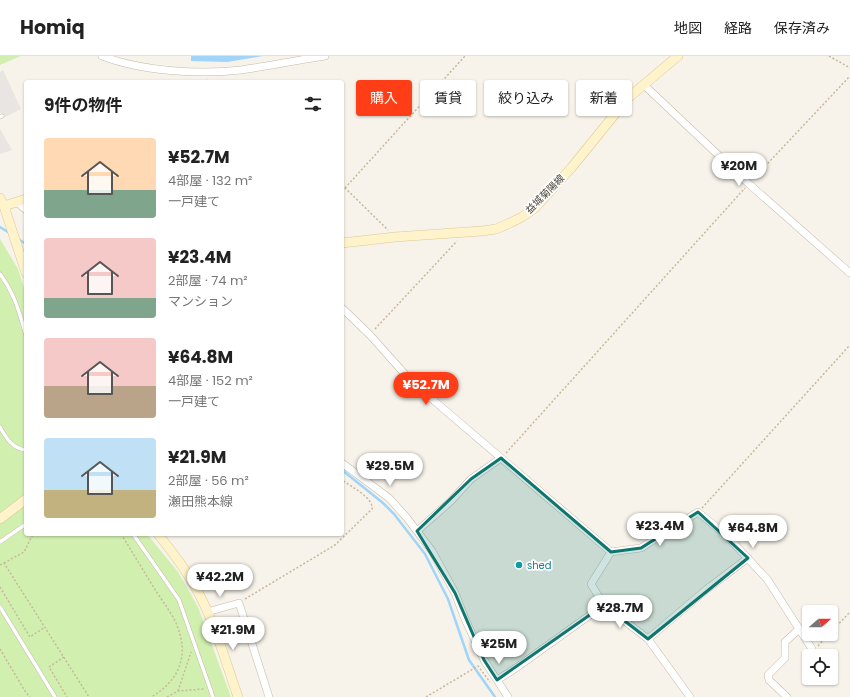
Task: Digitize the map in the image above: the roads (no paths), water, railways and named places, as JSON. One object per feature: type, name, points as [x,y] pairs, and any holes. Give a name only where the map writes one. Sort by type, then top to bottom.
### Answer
[{"type":"main road","name":"益城菊陽線","points":[[344,243],[395,237],[464,233],[496,228],[522,217],[535,208],[572,167],[628,98],[678,56]]},
{"type":"main road","points":[[21,201],[2,202],[24,267]]},
{"type":"main road","points":[[0,519],[24,501]]},
{"type":"main road","points":[[160,536],[184,567],[200,594],[238,697]]},
{"type":"street","points":[[102,56],[146,67],[182,72],[214,72],[240,70],[325,56]]},
{"type":"street","points":[[644,85],[749,184],[850,273]]},
{"type":"street","points":[[344,310],[370,335],[411,381],[611,552],[641,548],[698,512],[727,536],[767,580],[812,649]]},
{"type":"street","points":[[417,531],[451,501],[471,479],[501,458]]},
{"type":"street","points":[[344,464],[389,498],[407,518],[432,551],[455,593],[484,660],[508,697]]},
{"type":"street","points":[[611,552],[591,584],[604,605],[648,640],[690,697]]},
{"type":"street","points":[[648,640],[707,589],[748,558]]},
{"type":"street","points":[[207,612],[239,603],[268,697]]},
{"type":"street","points":[[497,680],[604,605]]},
{"type":"street","points":[[787,697],[769,680],[768,675],[785,658],[785,642],[799,628]]},
{"type":"lane","points":[[0,274],[9,286],[19,309],[24,328]]},
{"type":"lane","points":[[0,427],[4,435],[16,448],[24,450]]},
{"type":"lane","points":[[0,542],[24,525]]},
{"type":"lane","points":[[134,536],[179,600],[213,697]]},
{"type":"lane","points":[[0,607],[55,697]]},
{"type":"water","points":[[191,56],[263,56],[227,62],[191,61]]},
{"type":"waterway","points":[[0,227],[11,234]]},
{"type":"waterway","points":[[18,239],[24,243]]},
{"type":"waterway","points":[[344,472],[383,503],[394,514],[425,554],[448,599],[469,660],[495,697]]},
{"type":"place","name":"shed","points":[[519,565]]}]
